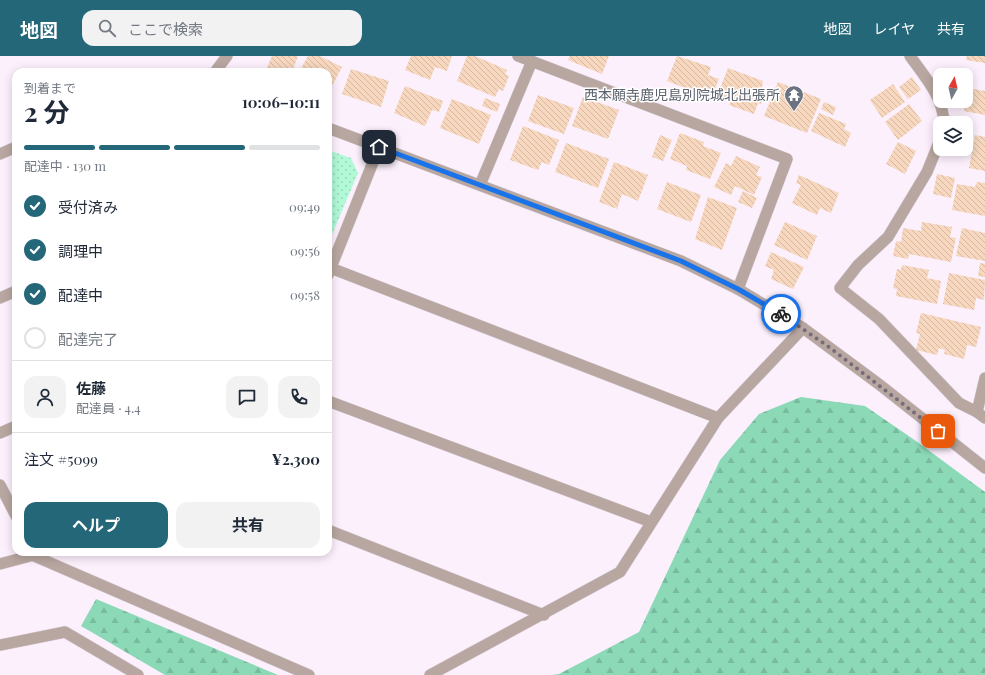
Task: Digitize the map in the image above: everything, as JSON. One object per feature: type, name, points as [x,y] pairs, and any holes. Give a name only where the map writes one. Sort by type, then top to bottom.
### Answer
[{"type":"street","points":[[218,68],[227,56]]},
{"type":"street","points":[[518,56],[787,159],[738,289]]},
{"type":"street","points":[[910,56],[938,96],[943,116]]},
{"type":"street","points":[[480,185],[532,61]]},
{"type":"street","points":[[332,129],[681,261],[738,289],[803,328],[880,385],[985,468]]},
{"type":"street","points":[[332,263],[379,147]]},
{"type":"street","points":[[0,154],[12,149]]},
{"type":"street","points":[[934,156],[927,172],[888,237],[858,265],[840,288],[878,319],[959,403],[981,415],[985,378]]},
{"type":"street","points":[[332,271],[718,418]]},
{"type":"street","points":[[0,298],[12,293]]},
{"type":"street","points":[[430,675],[544,615],[620,572],[718,418],[803,328]]},
{"type":"street","points":[[332,402],[651,522]]},
{"type":"street","points":[[0,433],[12,428]]},
{"type":"street","points":[[0,485],[12,508]]},
{"type":"street","points":[[332,532],[544,615]]},
{"type":"street","points":[[0,564],[26,556]]},
{"type":"street","points":[[37,556],[309,675]]},
{"type":"street","points":[[0,645],[65,632],[138,675]]},
{"type":"green space","points":[[332,151],[351,158],[358,173],[332,235]]},
{"type":"green space","points":[[801,397],[865,406],[916,441],[985,492],[985,675],[552,675],[559,674],[639,632],[720,460],[759,414]]},
{"type":"green space","points":[[96,599],[278,675],[165,675],[81,626]]},
{"type":"building","points":[[272,56],[298,56],[294,68],[267,68]]},
{"type":"building","points":[[308,56],[320,56],[342,67],[332,86],[332,68],[301,68]]},
{"type":"building","points":[[411,56],[452,56],[447,71],[435,67],[430,80],[405,70]]},
{"type":"building","points":[[467,56],[475,56],[507,70],[505,74],[509,76],[503,91],[499,89],[495,97],[457,81]]},
{"type":"building","points":[[570,56],[609,56],[602,74],[568,60]]},
{"type":"building","points":[[677,56],[711,67],[708,75],[719,79],[711,98],[667,81]]},
{"type":"building","points":[[967,56],[985,56],[985,63],[966,60]]},
{"type":"building","points":[[728,68],[763,81],[761,94],[764,95],[761,104],[758,103],[754,114],[729,105],[731,101],[717,96]]},
{"type":"building","points":[[351,69],[389,81],[381,107],[342,94]]},
{"type":"building","points":[[912,77],[921,90],[908,99],[899,87]]},
{"type":"building","points":[[778,82],[821,99],[807,133],[764,116]]},
{"type":"building","points":[[893,84],[905,102],[882,118],[870,100]]},
{"type":"building","points":[[405,86],[443,101],[439,112],[432,110],[425,126],[394,113]]},
{"type":"building","points":[[973,89],[985,91],[985,115],[964,111],[965,108],[973,108]]},
{"type":"building","points":[[538,95],[574,108],[564,134],[528,121]]},
{"type":"building","points":[[583,97],[619,110],[608,139],[572,126]]},
{"type":"building","points":[[485,98],[500,104],[497,112],[482,106]]},
{"type":"building","points":[[452,99],[491,115],[479,144],[440,128]]},
{"type":"building","points":[[824,102],[836,107],[833,115],[821,109]]},
{"type":"building","points":[[909,104],[922,121],[898,140],[885,122]]},
{"type":"building","points":[[819,113],[846,124],[844,129],[851,133],[845,147],[811,131]]},
{"type":"building","points":[[523,126],[559,140],[549,165],[542,162],[538,170],[510,160]]},
{"type":"building","points":[[680,133],[704,142],[703,146],[721,153],[710,179],[686,170],[687,166],[670,159]]},
{"type":"building","points":[[660,135],[672,140],[663,161],[652,157]]},
{"type":"building","points":[[975,135],[985,137],[985,171],[969,168],[971,156],[973,156]]},
{"type":"building","points":[[898,142],[916,151],[905,174],[886,164]]},
{"type":"building","points":[[566,143],[609,159],[598,188],[555,172]]},
{"type":"building","points":[[736,156],[760,167],[756,175],[762,177],[754,195],[735,186],[731,195],[714,187],[726,163],[731,166]]},
{"type":"building","points":[[614,162],[648,175],[638,201],[622,194],[617,209],[599,202]]},
{"type":"building","points":[[937,174],[955,178],[951,198],[933,194]]},
{"type":"building","points":[[799,175],[839,193],[831,213],[820,208],[817,215],[792,203],[801,185],[796,183]]},
{"type":"building","points":[[667,182],[701,195],[691,222],[657,209]]},
{"type":"building","points":[[977,182],[985,183],[985,216],[952,210],[957,184],[975,187]]},
{"type":"building","points":[[743,191],[757,198],[752,208],[738,202]]},
{"type":"building","points":[[708,197],[737,208],[722,250],[695,239]]},
{"type":"building","points":[[785,222],[817,236],[807,260],[774,245]]},
{"type":"building","points":[[922,222],[952,227],[950,237],[956,238],[951,262],[909,254],[908,259],[893,256],[896,241],[901,242],[903,228],[921,231]]},
{"type":"building","points":[[962,228],[985,233],[985,261],[956,256]]},
{"type":"building","points":[[771,252],[804,267],[793,289],[771,279],[774,270],[765,266]]},
{"type":"building","points":[[980,263],[985,264],[985,277],[978,276]]},
{"type":"building","points":[[902,265],[929,270],[927,278],[941,281],[937,304],[896,296],[897,289],[893,288],[897,269],[901,270]]},
{"type":"building","points":[[949,273],[985,280],[984,300],[976,298],[974,310],[943,304]]},
{"type":"building","points":[[921,313],[981,327],[976,347],[967,345],[964,359],[944,354],[945,350],[939,348],[937,355],[916,350],[920,334],[916,333]]},
{"type":"way so far","points":[[781,314],[803,328],[880,385],[938,431]]},
{"type":"place","name":"西本願寺鹿児島別院城北出張所","points":[[794,112]]},
{"type":"route","points":[[379,147],[681,261],[738,289],[781,314]]}]
